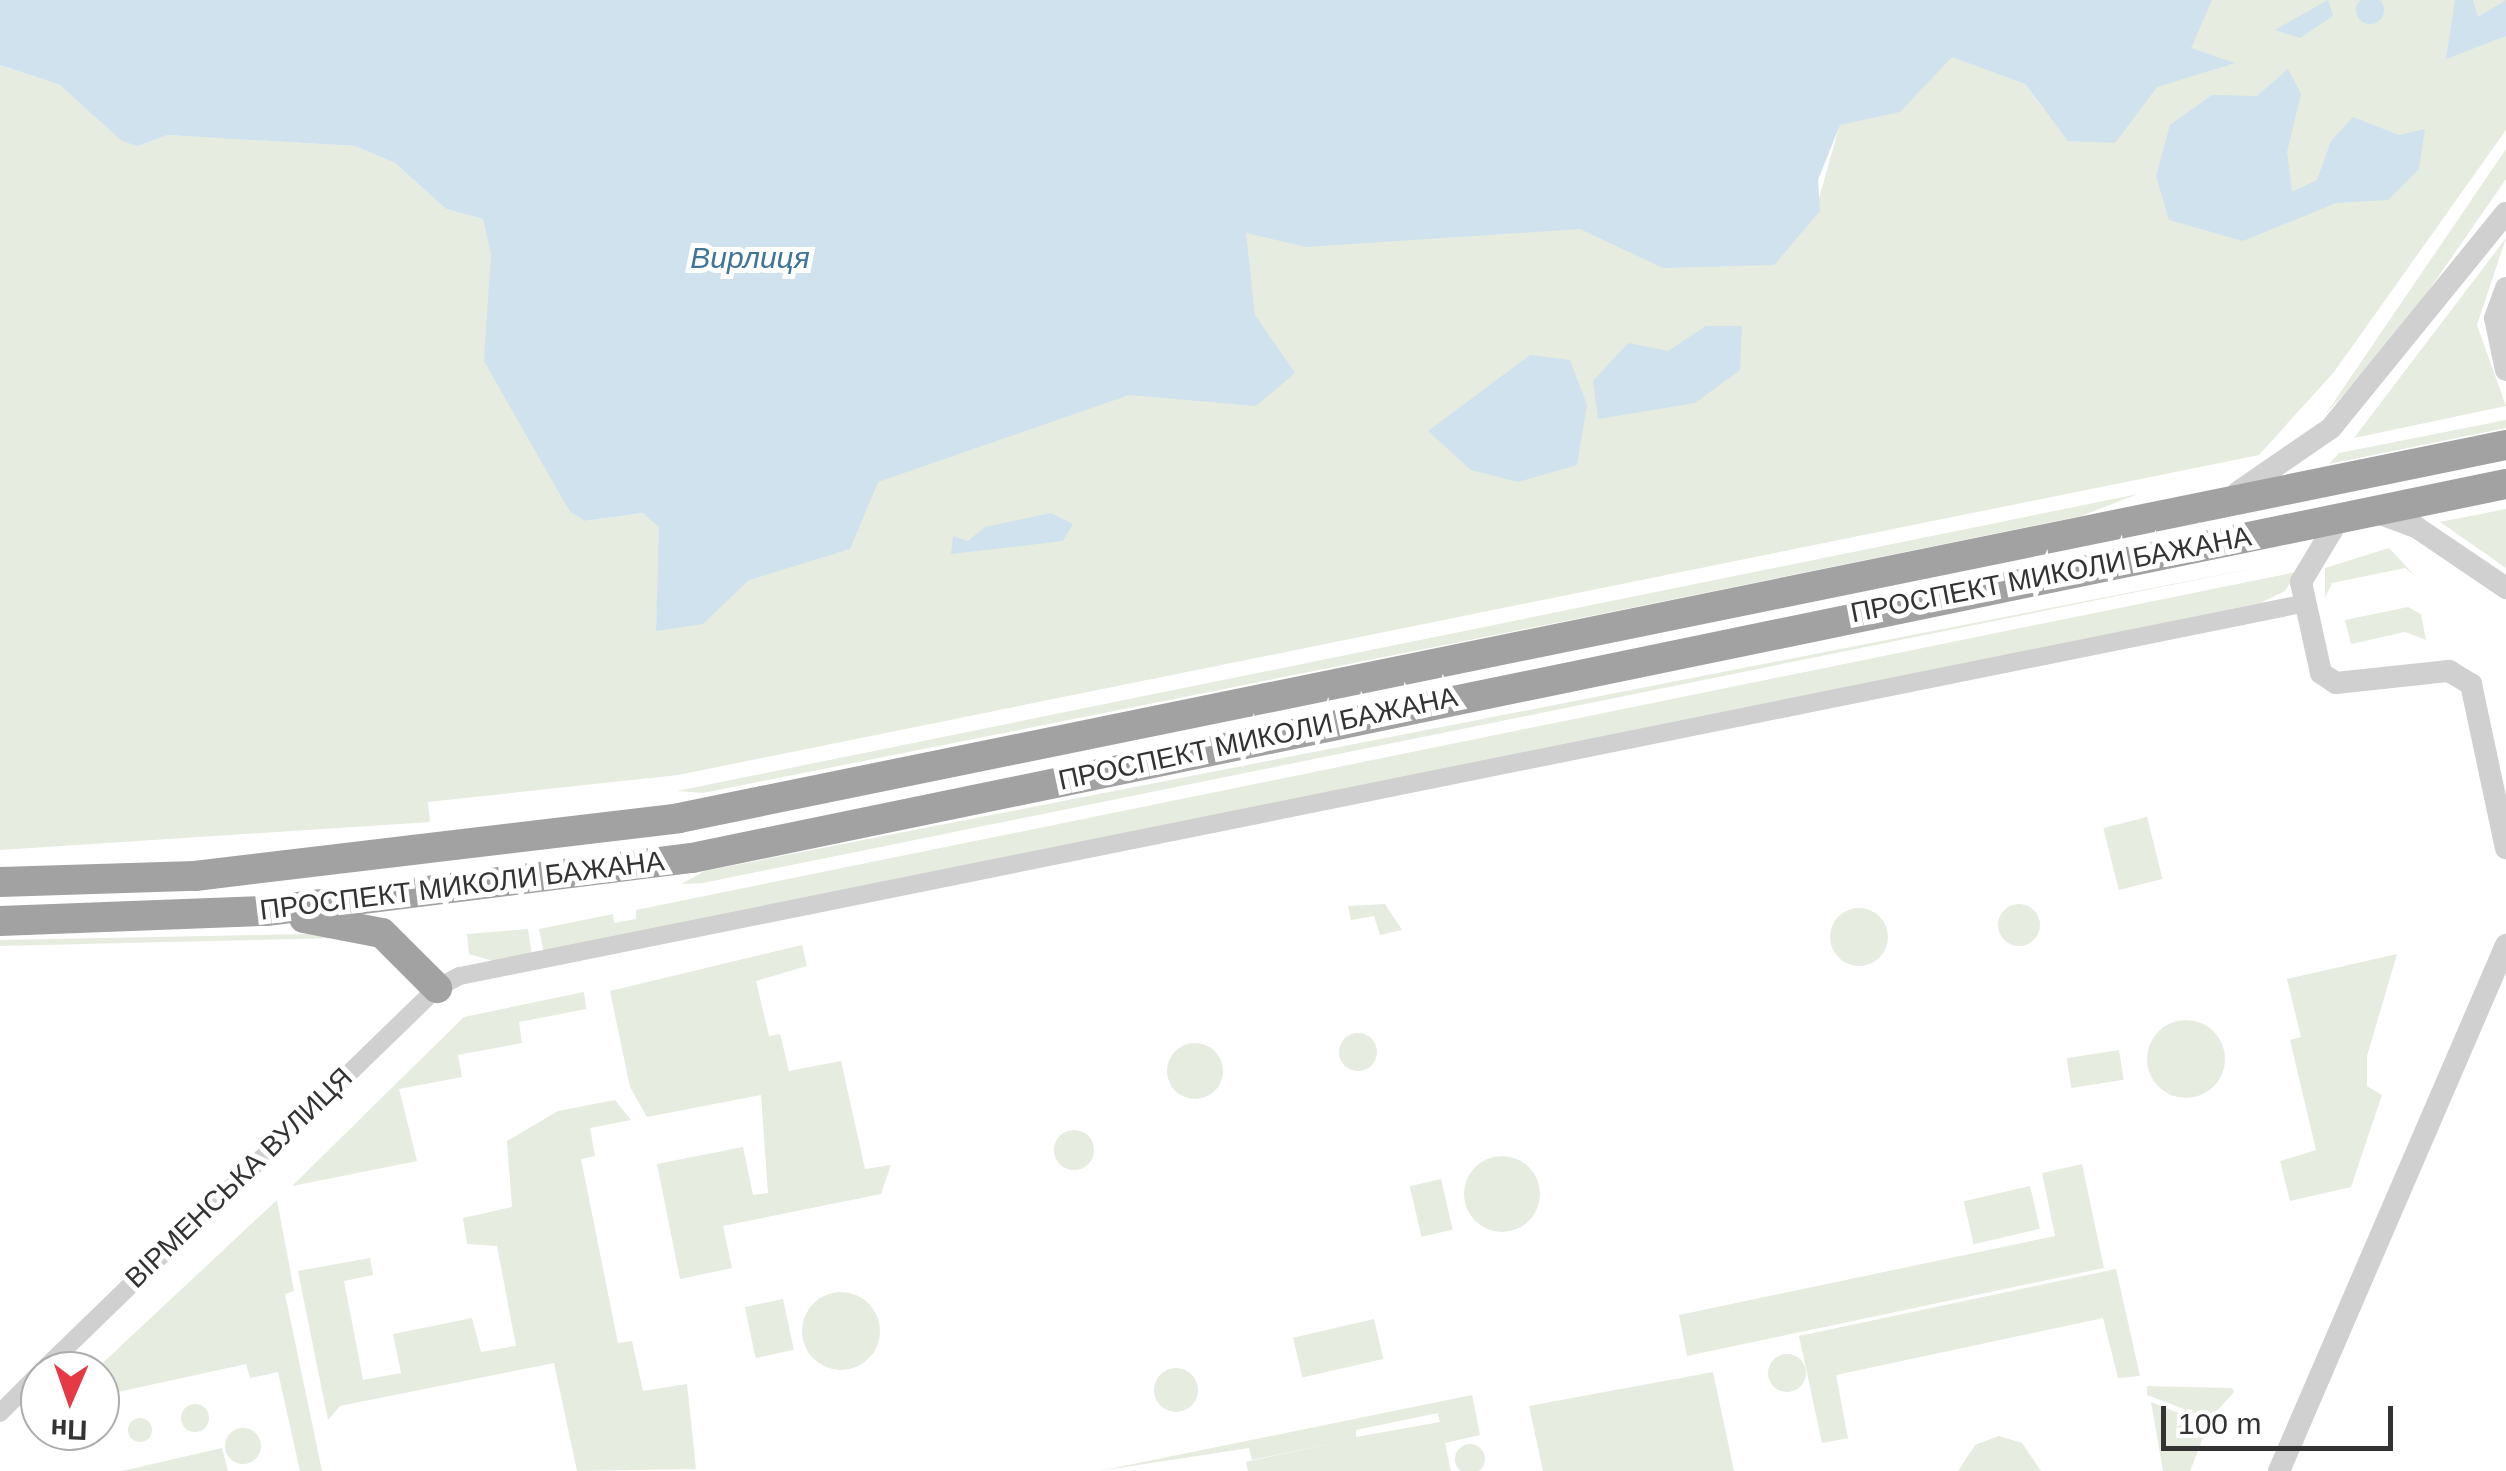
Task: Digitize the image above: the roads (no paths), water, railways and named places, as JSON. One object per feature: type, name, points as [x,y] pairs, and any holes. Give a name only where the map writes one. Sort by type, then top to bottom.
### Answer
[{"type":"highway","name":"ПРОСПЕКТ МИКОЛИ БАЖАНА","points":[[0,882],[195,876],[679,818],[2506,445]]},
{"type":"highway","name":"ПРОСПЕКТ МИКОЛИ БАЖАНА","points":[[0,921],[266,912],[692,858],[2506,484]]},
{"type":"highway","points":[[266,912],[382,933],[437,988]]},
{"type":"street","points":[[2216,504],[2330,428],[2506,213]]},
{"type":"street","points":[[2506,288],[2495,328],[2506,370]]},
{"type":"street","points":[[2372,511],[2416,527],[2506,588]]},
{"type":"street","points":[[2340,517],[2307,563],[2306,603],[2321,673],[2336,683],[2439,671],[2471,684],[2506,848]]},
{"type":"street","points":[[437,988],[2306,603]]},
{"type":"street","points":[[2278,1471],[2506,945]]},
{"type":"street","name":"ВІРМЕНСЬКА ВУЛИЦЯ","points":[[63,1351],[437,988]]},
{"type":"street","name":"ВІРМЕНСЬКА ВУЛИЦЯ","points":[[0,1413],[20,1393]]},
{"type":"water","points":[[2370,-4],[2380,0],[2384,10],[2380,20],[2370,24],[2360,20],[2356,10],[2360,0]]},
{"type":"water","name":"Вирлиця","points":[[0,0],[2212,0],[2191,48],[2235,63],[2157,87],[2115,143],[2068,141],[2025,84],[1952,57],[1900,112],[1840,125],[1818,180],[1820,211],[1774,265],[1663,268],[1580,229],[1306,247],[1246,233],[1255,315],[1295,373],[1256,406],[1129,395],[878,482],[850,549],[749,580],[703,624],[656,631],[659,527],[643,513],[585,521],[570,512],[484,361],[491,254],[483,219],[446,209],[395,163],[355,146],[168,135],[138,146],[122,141],[60,85],[0,65]]},
{"type":"water","points":[[2328,0],[2333,16],[2300,38],[2275,30]]},
{"type":"water","points":[[2455,0],[2473,0],[2478,17],[2506,0],[2506,36],[2446,59]]},
{"type":"water","points":[[2288,69],[2301,94],[2287,152],[2292,192],[2317,180],[2331,141],[2353,117],[2399,135],[2425,129],[2419,169],[2388,200],[2336,203],[2243,241],[2169,220],[2156,176],[2170,125],[2212,95],[2257,96]]},
{"type":"water","points":[[1706,326],[1742,326],[1740,370],[1695,403],[1598,419],[1593,381],[1628,343],[1668,351]]},
{"type":"water","points":[[1530,355],[1570,360],[1587,405],[1577,465],[1518,482],[1471,470],[1428,431]]},
{"type":"water","points":[[1051,513],[1073,524],[1063,541],[951,554],[953,536],[968,541],[985,527]]}]
